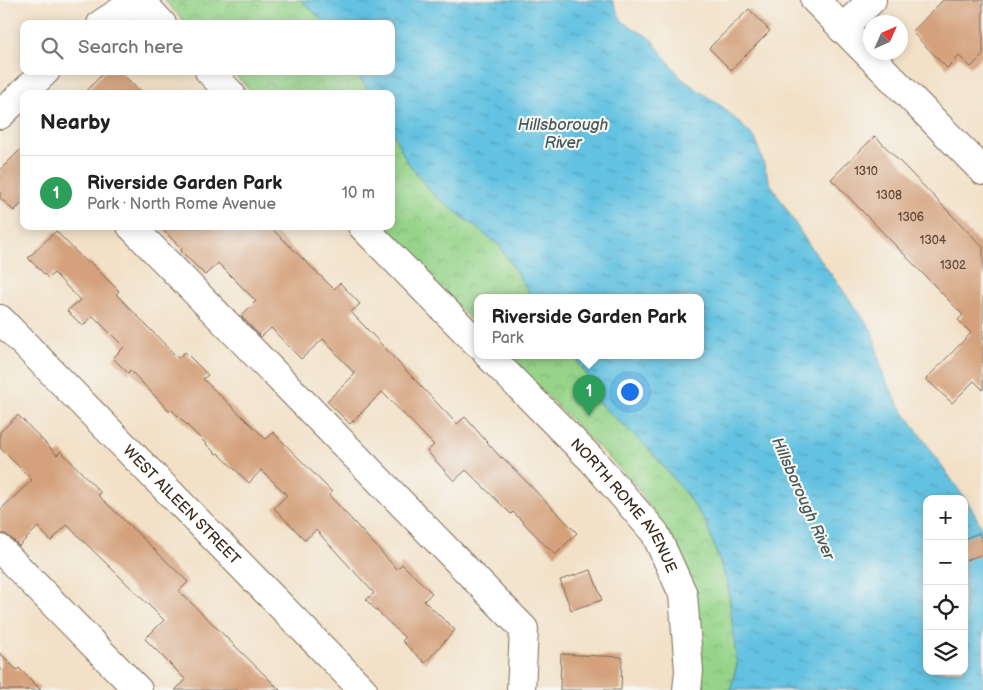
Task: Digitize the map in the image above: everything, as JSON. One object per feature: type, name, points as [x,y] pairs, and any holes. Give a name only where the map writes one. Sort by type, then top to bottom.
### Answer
[{"type":"street","points":[[815,0],[842,30],[983,171]]},
{"type":"street","points":[[842,30],[872,0]]},
{"type":"street","points":[[107,20],[130,5],[151,12],[158,20]]},
{"type":"street","points":[[30,90],[43,75]]},
{"type":"street","points":[[213,75],[227,90]]},
{"type":"street","points":[[12,112],[20,102]]},
{"type":"street","points":[[135,230],[524,629],[521,690]]},
{"type":"street","points":[[366,230],[474,340]]},
{"type":"street","name":"WEST AILEEN STREET","points":[[0,319],[363,690]]},
{"type":"street","name":"NORTH ROME AVENUE","points":[[492,359],[593,461],[655,533],[683,594],[689,671],[687,690]]},
{"type":"street","points":[[0,549],[138,690]]},
{"type":"green space","points":[[164,0],[301,0],[322,20],[183,20]]},
{"type":"green space","points":[[236,75],[358,75],[368,90],[249,90]]},
{"type":"green space","points":[[395,137],[406,160],[433,194],[499,245],[530,294],[474,294],[474,323],[383,230],[395,230]]},
{"type":"green space","points":[[510,359],[576,359],[683,490],[706,523],[728,585],[737,665],[730,690],[700,690],[660,520],[631,480]]},
{"type":"water","name":"Hillsborough River","points":[[301,0],[612,0],[622,21],[650,38],[682,79],[724,108],[755,138],[770,183],[805,239],[872,330],[883,375],[897,402],[962,495],[923,495],[923,675],[968,675],[968,503],[983,530],[983,690],[730,690],[737,665],[728,585],[706,523],[683,490],[648,448],[587,392],[588,376],[576,359],[704,359],[704,294],[530,294],[499,245],[433,194],[406,160],[395,137],[395,90],[368,90],[358,75],[395,75],[395,20],[322,20]]},
{"type":"building","points":[[943,0],[983,0],[983,55],[971,67],[959,56],[947,68],[912,32]]},
{"type":"building","points":[[749,9],[770,31],[731,70],[709,48]]},
{"type":"building","points":[[101,75],[123,75],[139,90],[88,90]]},
{"type":"building","points":[[875,136],[983,247],[983,390],[974,381],[952,403],[926,379],[971,333],[958,320],[963,315],[831,179]]},
{"type":"building","points":[[20,150],[20,205],[14,211],[0,198],[0,170]]},
{"type":"building","points":[[163,230],[273,230],[334,289],[340,283],[360,304],[351,312],[414,379],[457,424],[465,417],[501,458],[577,533],[555,555],[513,512],[511,514],[466,470],[454,481],[427,451],[434,445],[382,392],[350,424],[327,401],[355,374],[323,339],[301,359],[271,328],[261,337],[241,316],[256,301],[218,263],[205,275],[181,251],[182,249]]},
{"type":"building","points":[[56,231],[87,263],[89,261],[119,291],[116,294],[178,358],[185,352],[208,375],[203,379],[266,439],[273,432],[332,492],[329,495],[397,569],[402,564],[432,593],[424,601],[455,630],[425,663],[402,641],[405,638],[366,600],[374,593],[316,530],[305,540],[274,508],[287,495],[261,470],[249,483],[218,453],[216,454],[171,409],[169,411],[130,370],[128,373],[113,358],[124,347],[93,316],[83,326],[67,311],[80,300],[54,273],[48,278],[28,258]]},
{"type":"building","points":[[18,415],[57,455],[61,451],[101,493],[98,495],[188,582],[179,591],[280,690],[175,690],[186,680],[145,639],[164,620],[67,525],[51,541],[38,527],[19,546],[5,534],[0,534],[0,510],[32,480],[0,448],[0,432]]},
{"type":"building","points":[[979,533],[983,543],[983,554],[968,560],[968,537]]},
{"type":"building","points":[[591,570],[602,600],[571,610],[560,580]]},
{"type":"building","points":[[0,653],[17,670],[19,668],[41,690],[0,690]]},
{"type":"building","points":[[561,654],[622,657],[621,690],[560,690]]},
{"type":"place","name":"Riverside Garden Park","points":[[589,416]]}]
